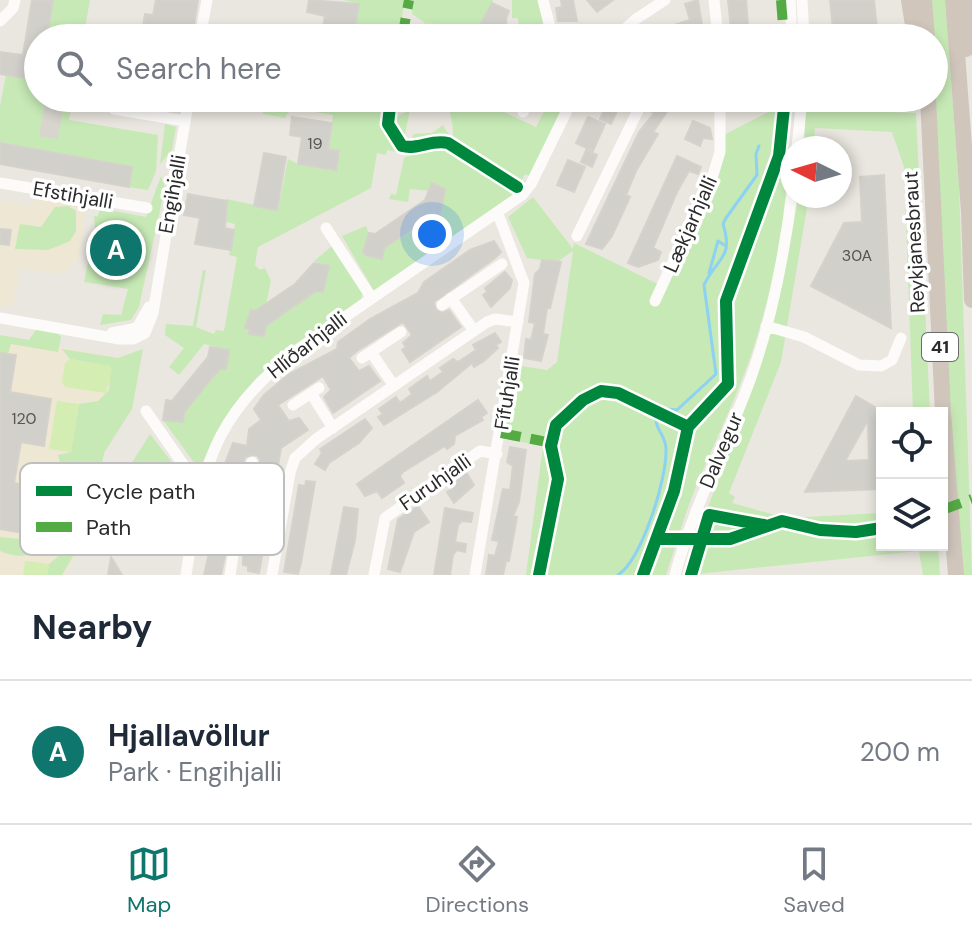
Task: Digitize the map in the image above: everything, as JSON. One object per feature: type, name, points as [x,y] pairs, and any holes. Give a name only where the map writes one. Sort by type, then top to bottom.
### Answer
[{"type":"highway","points":[[909,0],[913,24]]},
{"type":"highway","points":[[924,0],[926,24]]},
{"type":"highway","points":[[953,0],[963,118],[972,300]]},
{"type":"highway","points":[[963,118],[968,0]]},
{"type":"highway","name":"Reykjanesbraut","points":[[928,112],[943,407]]},
{"type":"highway","name":"Reykjanesbraut","points":[[948,475],[956,575]]},
{"type":"highway","points":[[945,551],[948,575]]},
{"type":"street","points":[[0,21],[13,8],[15,0]]},
{"type":"street","points":[[203,24],[207,0]]},
{"type":"street","points":[[543,0],[551,24]]},
{"type":"street","points":[[630,24],[665,0]]},
{"type":"street","points":[[714,0],[717,24]]},
{"type":"street","points":[[790,0],[791,24]]},
{"type":"street","points":[[802,0],[803,24]]},
{"type":"street","points":[[132,112],[185,121]]},
{"type":"street","name":"Engihjalli","points":[[0,318],[126,340],[145,333],[151,322],[187,112]]},
{"type":"street","name":"Hlíðarhjalli","points":[[208,463],[230,416],[266,374],[371,297],[498,214],[531,184],[566,112]]},
{"type":"street","points":[[577,236],[637,112]]},
{"type":"street","name":"Lækjarhjalli","points":[[655,301],[713,175],[720,152],[720,112]]},
{"type":"street","points":[[798,136],[799,112]]},
{"type":"street","name":"Efstihjalli","points":[[0,183],[147,208]]},
{"type":"street","name":"Dalvegur","points":[[675,575],[700,500],[751,379],[766,326],[789,208]]},
{"type":"street","name":"Fífuhjalli","points":[[475,575],[524,283],[498,214]]},
{"type":"street","points":[[326,228],[371,297]]},
{"type":"street","points":[[474,331],[446,301],[502,264]]},
{"type":"street","points":[[284,503],[295,458],[333,428],[474,331],[495,319],[518,322]]},
{"type":"street","points":[[766,326],[804,337],[868,367],[892,360],[901,338]]},
{"type":"street","points":[[394,386],[367,355],[401,332]]},
{"type":"street","points":[[293,405],[316,391],[333,428]]},
{"type":"street","points":[[146,411],[182,463]]},
{"type":"street","name":"Furuhjalli","points":[[374,575],[385,518],[480,451],[497,454]]},
{"type":"street","name":"Hlíðarhjalli","points":[[186,575],[189,555]]},
{"type":"street","points":[[272,575],[275,555]]},
{"type":"street","points":[[230,575],[233,556]]},
{"type":"shaded area","points":[[43,112],[63,112],[58,139],[39,136]]},
{"type":"shaded area","points":[[33,199],[87,207],[78,261],[60,274],[20,268],[13,306],[6,305],[0,309],[0,200],[32,206]]},
{"type":"shaded area","points":[[0,337],[118,357],[129,354],[94,449],[92,463],[20,463],[20,555],[78,555],[64,575],[0,575]]},
{"type":"green space","points":[[53,0],[90,0],[86,24],[49,24]]},
{"type":"green space","points":[[344,0],[405,0],[401,24],[347,24],[348,20],[356,21],[359,4]]},
{"type":"green space","points":[[413,0],[493,0],[481,24],[435,24],[424,22],[412,14]]},
{"type":"green space","points":[[512,0],[539,0],[543,24],[518,24],[518,18],[512,18]]},
{"type":"green space","points":[[930,0],[945,0],[947,24],[931,24]]},
{"type":"green space","points":[[948,40],[959,185],[972,575],[961,575],[951,467],[935,112],[948,112]]},
{"type":"green space","points":[[6,75],[24,78],[24,112],[70,112],[69,120],[158,135],[156,171],[148,190],[129,187],[132,167],[0,143],[0,106]]},
{"type":"green space","points":[[263,112],[289,112],[285,118]]},
{"type":"green space","points":[[315,112],[388,112],[387,135],[397,152],[387,150],[386,155],[377,153],[371,188],[258,247],[255,265],[260,270],[265,268],[271,281],[266,304],[252,313],[245,328],[250,329],[250,334],[264,336],[266,326],[316,291],[323,292],[329,266],[314,261],[332,246],[362,293],[361,299],[256,378],[219,428],[202,463],[194,463],[163,420],[183,421],[188,407],[198,394],[220,369],[226,369],[229,350],[204,344],[179,375],[169,367],[184,348],[165,335],[166,324],[193,326],[203,270],[206,270],[196,327],[214,334],[216,330],[224,331],[237,257],[229,255],[235,224],[226,222],[226,199],[278,210],[288,159],[298,164],[340,156],[340,151],[323,148],[329,142],[333,115]]},
{"type":"green space","points":[[410,112],[403,144],[392,132],[390,120]]},
{"type":"green space","points":[[450,112],[504,112],[536,127],[544,112],[560,112],[530,176],[525,174],[518,187],[521,190],[374,291],[342,236],[366,226],[369,233],[363,252],[382,259],[384,248],[440,214],[445,189],[432,183],[430,191],[410,189],[408,202],[389,199],[391,194],[396,195],[404,158],[425,146],[450,142],[439,138],[409,144],[414,134],[432,133],[443,125],[452,140]]},
{"type":"green space","points":[[769,112],[789,112],[789,136],[780,136],[780,208],[783,208],[768,297],[747,367],[693,494],[666,575],[526,575],[543,446],[505,439],[515,365],[547,370],[557,362],[573,251],[557,262],[527,258],[508,217],[533,197],[573,249],[574,243],[664,287],[724,135]]},
{"type":"green space","points":[[806,112],[916,113],[930,407],[913,407],[904,167],[892,132],[815,128],[815,136],[805,136]]},
{"type":"green space","points":[[165,124],[176,127],[172,150],[160,164]]},
{"type":"green space","points":[[161,176],[165,187],[139,307],[131,320],[100,325],[103,314],[121,315],[128,289],[84,282],[95,228],[94,216],[98,216],[100,208],[146,217]]},
{"type":"green space","points":[[68,206],[76,211],[76,231],[70,241],[48,250],[15,249],[20,224],[41,227],[55,207]]},
{"type":"green space","points":[[796,208],[807,208],[781,362],[729,493],[735,497],[732,503],[786,518],[876,513],[876,551],[919,551],[688,575],[690,556],[768,335]]},
{"type":"green space","points":[[37,328],[57,332],[61,337],[58,352],[11,344],[8,354],[0,353],[0,335],[29,340]]},
{"type":"green space","points":[[62,349],[118,358],[143,349],[132,409],[104,453],[102,463],[60,463],[58,455],[71,452],[79,404],[98,401],[109,390],[110,366],[70,359]]},
{"type":"green space","points":[[70,359],[110,366],[112,370],[106,393],[65,387],[62,382],[65,363]]},
{"type":"green space","points":[[57,401],[79,404],[71,452],[49,449]]},
{"type":"green space","points":[[150,434],[172,463],[132,463]]},
{"type":"green space","points":[[0,537],[20,539],[20,555],[0,551]]},
{"type":"green space","points":[[919,551],[938,551],[940,575],[923,575]]},
{"type":"green space","points":[[60,555],[74,555],[62,575],[47,575],[49,564]]},
{"type":"green space","points":[[25,561],[49,564],[47,575],[23,575]]},
{"type":"building","points":[[32,0],[53,0],[49,24],[28,24]]},
{"type":"building","points":[[156,0],[198,0],[194,24],[143,24],[145,14],[153,15]]},
{"type":"building","points":[[309,0],[359,4],[356,24],[324,24],[325,16],[307,12]]},
{"type":"building","points":[[561,0],[573,0],[577,21],[558,21],[556,8],[562,7]]},
{"type":"building","points":[[587,0],[613,0],[597,12]]},
{"type":"building","points":[[698,0],[702,24],[677,24],[690,20],[685,4]]},
{"type":"building","points":[[728,0],[746,0],[748,24],[731,24]]},
{"type":"building","points":[[830,0],[874,0],[877,24],[833,24]]},
{"type":"building","points":[[492,3],[509,11],[506,24],[481,24]]},
{"type":"building","points":[[24,49],[24,78],[0,74],[0,52],[23,55]]},
{"type":"building","points":[[603,112],[616,113],[611,124],[600,119]]},
{"type":"building","points":[[667,112],[653,132],[658,134],[636,171],[626,195],[630,197],[612,236],[602,249],[586,244],[639,132],[654,113]]},
{"type":"building","points":[[292,117],[332,123],[328,149],[339,151],[336,170],[298,164],[302,137],[290,135]]},
{"type":"building","points":[[588,117],[605,124],[593,151],[576,143]]},
{"type":"building","points":[[693,121],[710,128],[712,139],[703,138],[700,146],[685,139]]},
{"type":"building","points":[[0,143],[132,167],[129,187],[0,164]]},
{"type":"building","points":[[586,150],[597,155],[592,167],[581,162]]},
{"type":"building","points":[[264,153],[286,157],[277,210],[254,206]]},
{"type":"building","points":[[677,156],[701,167],[698,174],[689,171],[677,192],[653,248],[661,252],[658,260],[638,267],[628,263]]},
{"type":"building","points":[[568,160],[585,167],[574,192],[557,185]]},
{"type":"building","points":[[884,175],[891,328],[811,286],[844,223],[862,222],[860,177]]},
{"type":"building","points":[[432,183],[445,189],[440,215],[435,214],[384,248],[382,259],[366,255],[363,252],[369,233],[375,234],[425,200]]},
{"type":"building","points":[[188,194],[227,201],[225,228],[234,230],[231,250],[195,244],[200,218],[184,215]]},
{"type":"building","points":[[0,229],[11,230],[9,245],[0,244]]},
{"type":"building","points":[[98,229],[106,231],[104,245],[95,243]]},
{"type":"building","points":[[494,241],[501,252],[434,302],[436,310],[442,313],[449,310],[461,327],[410,362],[402,350],[406,347],[403,343],[412,335],[403,322],[349,358],[359,371],[369,366],[380,381],[333,413],[324,397],[331,390],[323,376],[278,405],[289,421],[299,418],[308,430],[281,448],[278,463],[260,463],[257,455],[245,457],[244,463],[225,463],[233,443],[247,446],[249,429],[261,420],[254,409],[264,395],[289,374],[337,349],[338,342],[370,319],[418,293],[424,282],[470,250]]},
{"type":"building","points":[[542,260],[561,262],[550,308],[547,308],[543,334],[548,335],[541,361],[524,358],[526,339],[531,340],[535,323],[529,322],[535,274]]},
{"type":"building","points":[[314,263],[329,266],[323,292],[316,291],[266,326],[264,336],[249,334],[250,329],[245,328],[251,310],[255,311],[295,284]]},
{"type":"building","points":[[505,272],[512,280],[510,288],[491,307],[483,295],[487,292],[485,288]]},
{"type":"building","points":[[495,333],[501,342],[484,361],[474,367],[472,363],[437,392],[384,425],[378,417],[383,414],[379,409],[396,397],[400,403],[412,394],[409,389],[427,376],[430,381],[443,372],[440,368],[453,359],[458,362],[476,350],[473,345]]},
{"type":"building","points":[[210,347],[229,350],[226,369],[220,369],[210,380],[184,413],[183,422],[163,420],[166,400],[172,401],[208,357]]},
{"type":"building","points":[[0,353],[16,355],[10,392],[51,399],[44,446],[21,442],[14,483],[20,484],[20,532],[0,529]]},
{"type":"building","points":[[856,396],[876,408],[876,489],[805,492]],"holes":[[[868,420],[869,460],[845,461]]]},
{"type":"building","points":[[478,400],[487,413],[481,417],[483,420],[455,436],[454,444],[447,449],[445,446],[403,472],[400,476],[404,483],[382,498],[377,491],[365,496],[357,484]]},
{"type":"building","points":[[365,419],[372,428],[359,443],[329,463],[325,470],[315,464],[322,453],[320,449]]},
{"type":"building","points":[[510,447],[526,450],[519,502],[513,516],[517,517],[509,561],[506,561],[503,575],[486,574],[489,555],[495,556],[499,541],[492,540],[503,489],[510,490],[513,466],[507,462]]},
{"type":"building","points":[[466,472],[474,485],[454,503],[447,492],[453,489],[449,483]]},
{"type":"building","points":[[306,481],[315,482],[301,563],[298,574],[284,572],[299,485],[305,486]]},
{"type":"building","points":[[418,506],[429,522],[414,532],[400,572],[388,569],[398,519]]},
{"type":"building","points":[[344,507],[358,509],[355,540],[346,575],[331,575]]},
{"type":"building","points":[[445,508],[473,513],[471,522],[462,521],[458,525],[455,542],[466,544],[465,552],[457,550],[453,555],[450,575],[434,575]]},
{"type":"building","points":[[209,555],[225,555],[221,575],[204,575]]},
{"type":"building","points":[[243,555],[262,555],[259,573],[248,571],[248,566],[243,565]]},
{"type":"building","points":[[111,557],[122,575],[108,575]]},
{"type":"waterway","points":[[666,409],[677,410],[716,374],[704,285],[725,251],[723,224],[757,175],[756,154],[759,146]]},
{"type":"waterway","points":[[709,273],[718,241],[726,246]]},
{"type":"waterway","points":[[618,575],[636,553],[658,498],[666,449],[656,415]]},
{"type":"marked path","points":[[405,24],[409,0]]},
{"type":"marked path","points":[[781,0],[783,24]]},
{"type":"marked path","points":[[501,433],[552,443]]},
{"type":"marked path","points":[[948,508],[972,499]]},
{"type":"cycle path","points":[[389,112],[388,124],[402,146],[448,143],[517,187]]},
{"type":"cycle path","points":[[643,575],[674,491],[688,427],[728,384],[726,301],[779,156],[784,112]]},
{"type":"cycle path","points":[[539,575],[558,479],[551,446],[556,425],[583,400],[601,391],[618,393],[688,427]]},
{"type":"cycle path","points":[[691,575],[709,515],[764,525]]},
{"type":"cycle path","points":[[658,539],[730,539],[782,521],[820,530],[856,532],[876,529]]},
{"type":"place","name":"Hjallavöllur","points":[[116,250]]}]
